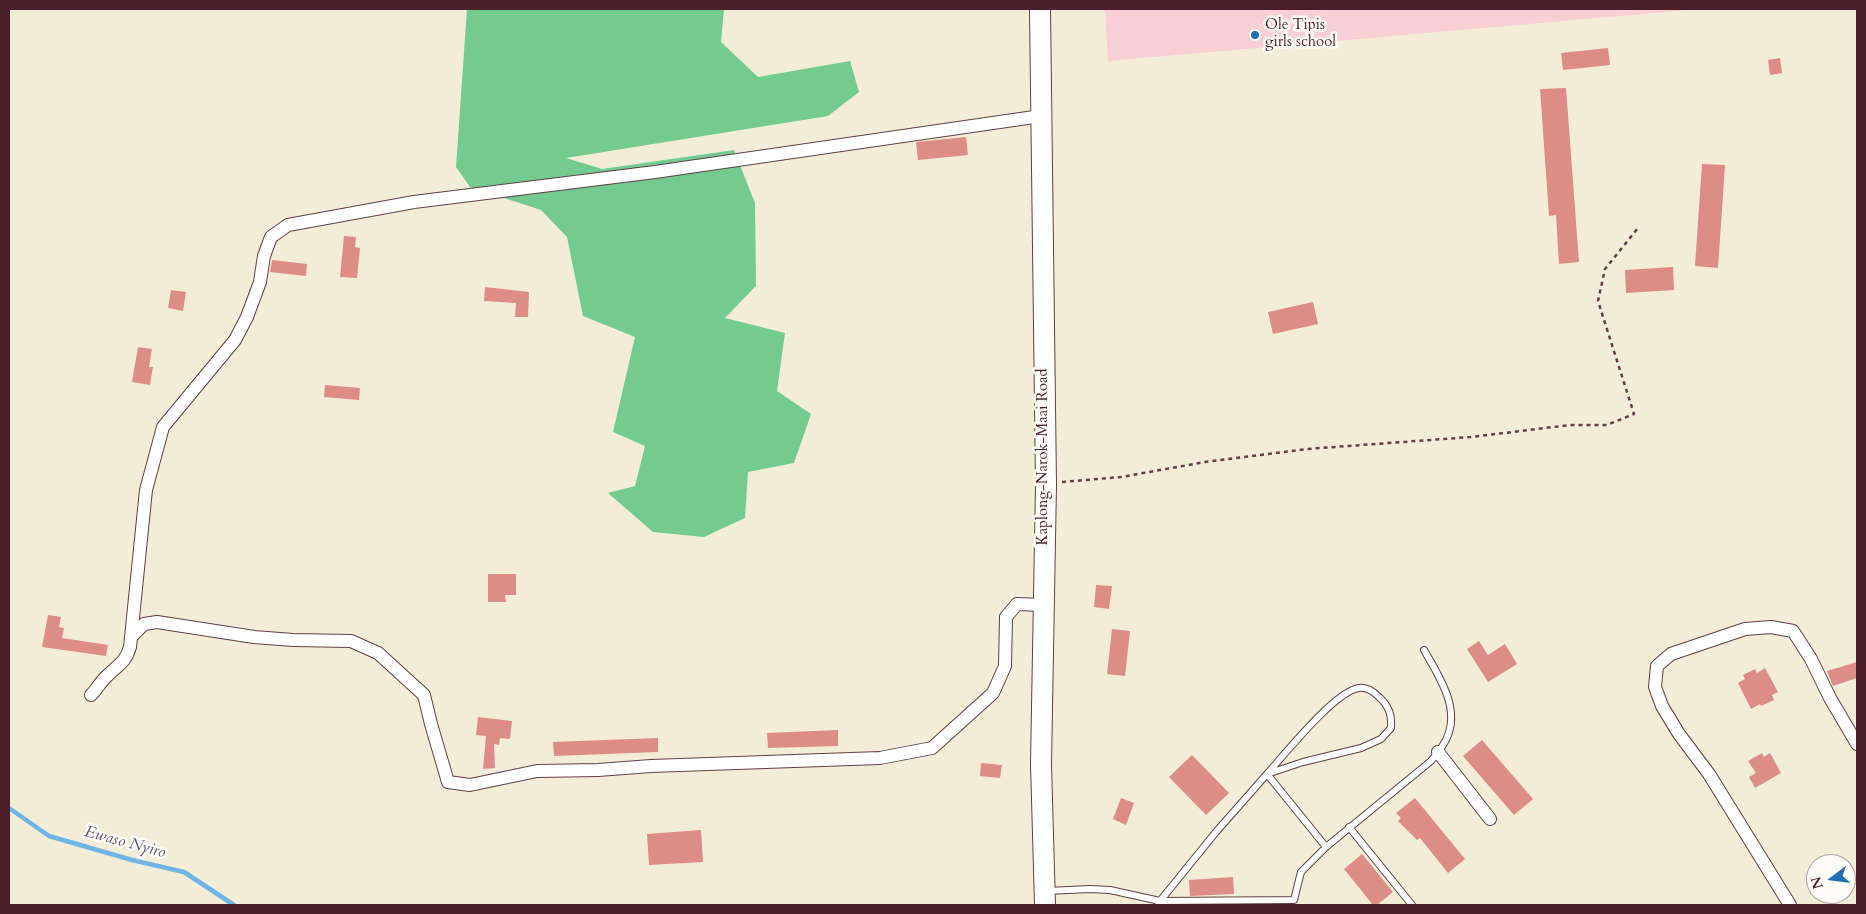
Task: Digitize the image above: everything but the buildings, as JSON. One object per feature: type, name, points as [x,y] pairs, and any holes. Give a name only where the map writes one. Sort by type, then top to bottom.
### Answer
[{"type":"highway","name":"Kaplong-Narok-Maai Road","points":[[1040,9],[1046,484],[1041,764],[1046,898]]},
{"type":"street","points":[[91,695],[100,686],[105,677],[127,658],[132,636],[135,586],[146,490],[163,427],[235,340],[247,317],[260,282],[264,256],[271,237],[288,225],[414,202],[655,172],[1041,116]]},
{"type":"street","points":[[132,636],[144,624],[157,622],[254,637],[351,641],[358,644],[378,653],[424,695],[448,782],[470,785],[537,771],[880,758],[932,748],[993,693],[1005,666],[1006,617],[1017,604],[1043,605]]},
{"type":"street","points":[[1790,905],[1724,798],[1679,734],[1662,706],[1655,687],[1658,666],[1671,654],[1745,629],[1771,627],[1793,631],[1811,659],[1830,698],[1857,744]]},
{"type":"street","points":[[1438,752],[1490,819]]},
{"type":"lane","points":[[1046,898],[1090,889],[1110,890],[1159,903],[1294,903],[1301,872],[1326,847],[1431,761],[1444,744],[1451,725],[1450,703],[1442,683],[1424,650]]},
{"type":"lane","points":[[1159,903],[1216,832],[1267,774],[1326,708],[1341,696],[1359,688],[1374,691],[1386,703],[1392,716],[1391,728],[1381,739],[1361,748],[1303,762],[1267,774]]},
{"type":"lane","points":[[1267,774],[1326,847]]},
{"type":"lane","points":[[1349,828],[1412,905]]},
{"type":"path","points":[[1046,484],[1121,477],[1205,462],[1307,449],[1471,437],[1570,425],[1606,425],[1634,414],[1598,301],[1605,269],[1638,228]]},
{"type":"shaded area","name":"Ole Tipis girls school","points":[[1105,9],[1700,9],[1108,61]]},
{"type":"green space","points":[[467,9],[724,9],[721,42],[758,77],[850,61],[859,92],[828,116],[566,158],[602,169],[734,150],[755,203],[756,286],[725,318],[785,333],[777,391],[811,414],[794,463],[748,472],[745,518],[704,537],[653,532],[608,493],[635,486],[645,446],[613,432],[635,337],[583,316],[567,237],[541,210],[470,187],[456,167]]},
{"type":"waterway","name":"Ewaso Nyiro","points":[[9,808],[49,836],[132,860],[184,872],[234,905]]},
{"type":"place","name":"Ole Tipis girls school","points":[[1255,35]]}]
